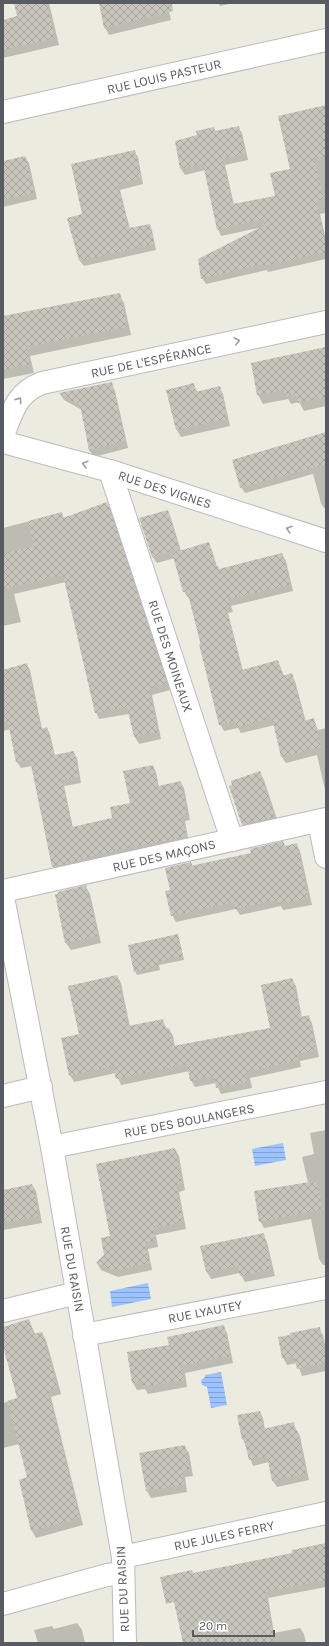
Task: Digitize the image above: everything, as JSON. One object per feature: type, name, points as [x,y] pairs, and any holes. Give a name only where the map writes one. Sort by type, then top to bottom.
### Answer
[{"type":"street","name":"RUE LOUIS PASTEUR","points":[[3,112],[326,40]]},
{"type":"street","name":"RUE DE L'ESPÉRANCE","points":[[3,435],[16,404],[22,395],[42,383],[326,322]]},
{"type":"street","name":"RUE DES VIGNES","points":[[3,442],[110,472],[326,541]]},
{"type":"street","name":"RUE DES MOINEAUX","points":[[110,472],[232,840]]},
{"type":"street","name":"RUE DES MAÇONS","points":[[3,891],[322,820]]},
{"type":"street","points":[[322,820],[326,857]]},
{"type":"street","name":"RUE DU RAISIN","points":[[3,897],[52,1147],[123,1565],[125,1643]]},
{"type":"street","points":[[3,1096],[41,1087]]},
{"type":"street","name":"RUE DES BOULANGERS","points":[[52,1147],[326,1092]]},
{"type":"street","name":"RUE LYAUTEY","points":[[84,1335],[326,1288]]},
{"type":"street","points":[[3,1311],[77,1293]]},
{"type":"street","name":"RUE JULES FERRY","points":[[3,1604],[107,1575],[123,1565],[326,1513]]},
{"type":"water","points":[[283,1143],[286,1160],[255,1166],[252,1149]]},
{"type":"water","points":[[148,1283],[151,1299],[112,1307],[110,1291]]},
{"type":"water","points":[[221,1372],[227,1405],[211,1408],[207,1387],[202,1385],[201,1380],[205,1377],[205,1375]]},
{"type":"building","points":[[14,3],[46,3],[55,38],[3,50],[3,20],[17,16]]},
{"type":"building","points":[[99,3],[172,3],[173,11],[104,28]]},
{"type":"building","points":[[326,105],[326,156],[314,159],[324,199],[316,201],[326,252],[263,266],[263,264],[201,279],[198,259],[265,225],[263,219],[217,230],[203,164],[180,169],[175,141],[197,135],[196,131],[214,127],[215,131],[239,126],[245,154],[222,159],[233,204],[275,196],[270,173],[290,169],[278,116]]},
{"type":"building","points":[[135,150],[141,178],[118,184],[129,228],[150,224],[154,244],[79,261],[67,218],[82,214],[71,164]]},
{"type":"building","points":[[25,156],[34,193],[3,200],[3,161]]},
{"type":"building","points":[[120,293],[127,327],[26,347],[30,364],[3,370],[3,316]]},
{"type":"building","points":[[326,347],[326,397],[298,403],[295,394],[285,396],[284,390],[257,395],[251,363]]},
{"type":"building","points":[[112,382],[125,441],[89,450],[80,405],[59,393]]},
{"type":"building","points":[[194,383],[196,392],[220,386],[227,419],[176,430],[166,390]]},
{"type":"building","points":[[326,432],[326,464],[240,488],[232,460]]},
{"type":"building","points":[[107,502],[167,683],[149,689],[158,732],[134,737],[127,707],[95,713],[63,575],[3,589],[3,554],[34,546],[28,521],[62,512],[63,518]]},
{"type":"building","points":[[168,510],[179,549],[152,557],[139,518]]},
{"type":"building","points":[[209,542],[215,566],[218,566],[219,569],[282,553],[290,585],[228,599],[230,606],[226,607],[242,670],[278,660],[282,676],[292,673],[304,721],[314,718],[321,747],[281,757],[272,718],[237,727],[235,721],[219,725],[199,644],[201,644],[187,591],[183,592],[172,553]]},
{"type":"building","points":[[27,663],[41,729],[47,727],[54,755],[74,751],[79,777],[62,780],[72,827],[112,818],[110,807],[130,803],[123,771],[153,765],[158,786],[181,781],[187,814],[182,815],[186,837],[137,846],[52,867],[30,760],[16,762],[8,723],[3,724],[3,670]]},
{"type":"building","points":[[260,771],[275,817],[242,825],[229,786],[232,785],[231,781]]},
{"type":"building","points":[[283,841],[285,846],[297,843],[308,898],[279,904],[278,900],[235,909],[234,902],[171,916],[165,891],[170,890],[165,868],[191,862],[192,866],[251,853],[250,849]]},
{"type":"building","points":[[86,885],[98,936],[65,943],[55,894]]},
{"type":"building","points":[[178,934],[183,956],[157,962],[158,966],[134,972],[128,945]]},
{"type":"building","points":[[117,975],[128,1026],[163,1019],[165,1028],[169,1028],[173,1046],[270,1028],[261,985],[292,978],[301,1017],[309,1015],[316,1050],[297,1054],[298,1060],[246,1072],[248,1082],[216,1088],[214,1076],[190,1081],[187,1064],[116,1079],[113,1066],[69,1076],[61,1038],[79,1034],[68,986]]},
{"type":"building","points":[[175,1148],[182,1184],[176,1185],[183,1222],[153,1228],[155,1241],[145,1243],[149,1263],[114,1271],[96,1263],[104,1255],[101,1238],[110,1236],[96,1164]]},
{"type":"building","points":[[316,1181],[323,1209],[259,1222],[254,1191]]},
{"type":"building","points":[[32,1184],[39,1216],[3,1223],[3,1190]]},
{"type":"building","points":[[264,1233],[271,1269],[240,1276],[238,1266],[206,1272],[200,1246]]},
{"type":"building","points":[[29,1319],[33,1334],[42,1332],[57,1387],[48,1390],[80,1518],[31,1531],[19,1480],[27,1477],[7,1401],[17,1398],[3,1346],[3,1327]]},
{"type":"building","points":[[224,1325],[230,1356],[181,1366],[184,1380],[142,1387],[142,1382],[132,1383],[127,1352],[169,1345],[167,1337]]},
{"type":"building","points":[[320,1327],[326,1363],[297,1369],[294,1356],[282,1358],[278,1337]]},
{"type":"building","points":[[260,1411],[263,1429],[294,1422],[306,1474],[272,1481],[267,1456],[249,1460],[244,1439],[242,1440],[237,1415]]},
{"type":"building","points":[[185,1445],[189,1469],[182,1470],[184,1485],[146,1491],[139,1453]]},
{"type":"building","points":[[326,1543],[326,1580],[265,1592],[275,1643],[183,1643],[174,1602],[166,1604],[160,1577],[192,1570],[193,1573],[292,1553],[292,1550]]}]
